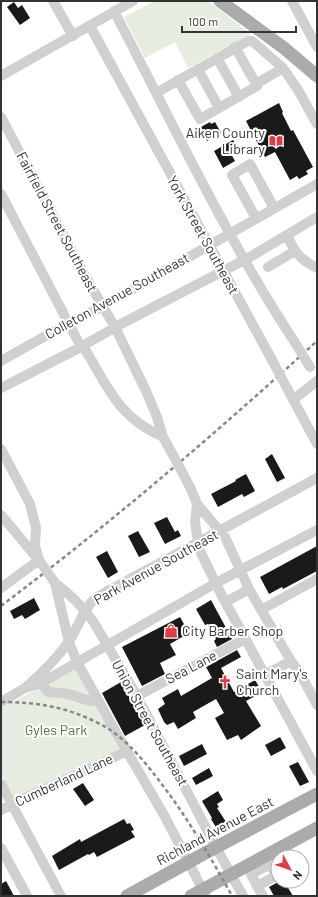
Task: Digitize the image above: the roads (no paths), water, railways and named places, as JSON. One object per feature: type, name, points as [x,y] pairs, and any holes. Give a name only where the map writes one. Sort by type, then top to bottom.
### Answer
[{"type":"main road","points":[[220,1],[284,48],[317,76]]},
{"type":"main road","name":"Richland Avenue East","points":[[128,896],[216,847],[317,794]]},
{"type":"main road","points":[[191,896],[205,893],[231,874],[249,870],[317,828]]},
{"type":"street","points":[[53,1],[73,36]]},
{"type":"street","points":[[1,76],[133,1]]},
{"type":"street","points":[[292,1],[317,47]]},
{"type":"street","name":"York Street Southeast","points":[[114,11],[185,151],[272,308],[294,341],[317,381]]},
{"type":"street","name":"York Street Southeast","points":[[90,26],[317,444]]},
{"type":"street","points":[[156,93],[248,40],[252,41],[282,68],[298,90],[317,124]]},
{"type":"street","points":[[236,47],[256,84]]},
{"type":"street","points":[[217,58],[239,97]]},
{"type":"street","points":[[178,80],[200,119],[257,86],[256,84],[282,68]]},
{"type":"street","points":[[198,69],[219,108]]},
{"type":"street","name":"Fairfield Street Southeast","points":[[1,117],[85,276],[115,327],[146,391],[165,441],[190,487],[197,504],[225,537],[249,589],[291,661],[300,673],[317,705]]},
{"type":"street","points":[[256,218],[232,174],[250,164],[274,208]]},
{"type":"street","name":"Colleton Avenue Southeast","points":[[1,361],[103,306],[317,184]]},
{"type":"street","points":[[1,194],[69,324],[106,386],[120,407],[148,430],[165,441]]},
{"type":"street","name":"Colleton Avenue Southeast","points":[[1,388],[223,271],[317,217]]},
{"type":"street","points":[[287,235],[295,251],[306,263],[317,268]]},
{"type":"street","points":[[268,267],[295,251]]},
{"type":"street","points":[[294,400],[317,381]]},
{"type":"street","name":"Union Street Southeast","points":[[1,449],[30,504],[36,528],[35,545],[39,560]]},
{"type":"street","name":"Park Avenue Southeast","points":[[1,702],[25,688],[50,665],[69,642],[90,603],[97,597],[317,478]]},
{"type":"street","name":"Fairfield Street Southeast","points":[[197,504],[195,522],[199,549],[245,639],[317,771]]},
{"type":"street","name":"Union Street Southeast","points":[[1,515],[39,560],[55,583],[86,610],[137,696],[243,896]]},
{"type":"street","name":"Park Avenue Southeast","points":[[25,688],[41,683],[216,583],[317,530]]},
{"type":"street","points":[[1,588],[39,560]]},
{"type":"street","points":[[261,610],[317,579]]},
{"type":"street","name":"Union Street Southeast","points":[[55,583],[69,642],[77,662],[126,751],[164,815],[205,893]]},
{"type":"street","points":[[226,602],[249,589]]},
{"type":"street","name":"Sea Lane","points":[[137,696],[245,639]]},
{"type":"street","points":[[265,675],[291,661]]},
{"type":"street","points":[[41,683],[48,692],[66,693],[83,700],[93,702],[98,701]]},
{"type":"street","name":"Cumberland Lane","points":[[1,810],[126,751]]},
{"type":"street","points":[[1,784],[61,896]]},
{"type":"street","points":[[1,848],[27,896]]},
{"type":"street","points":[[249,870],[260,893],[276,876],[269,859]]},
{"type":"railway","points":[[1,606],[82,543],[162,477],[317,341]]},
{"type":"railway","points":[[1,702],[40,704],[76,713],[100,724],[116,734],[136,753],[176,803],[232,896]]},
{"type":"place","name":"Aiken County Library","points":[[276,141]]},
{"type":"place","name":"City Barber Shop","points":[[171,631]]},
{"type":"place","name":"Saint Mary's Church","points":[[225,682]]},
{"type":"park label","name":"Gyles Park","points":[[56,730]]}]
